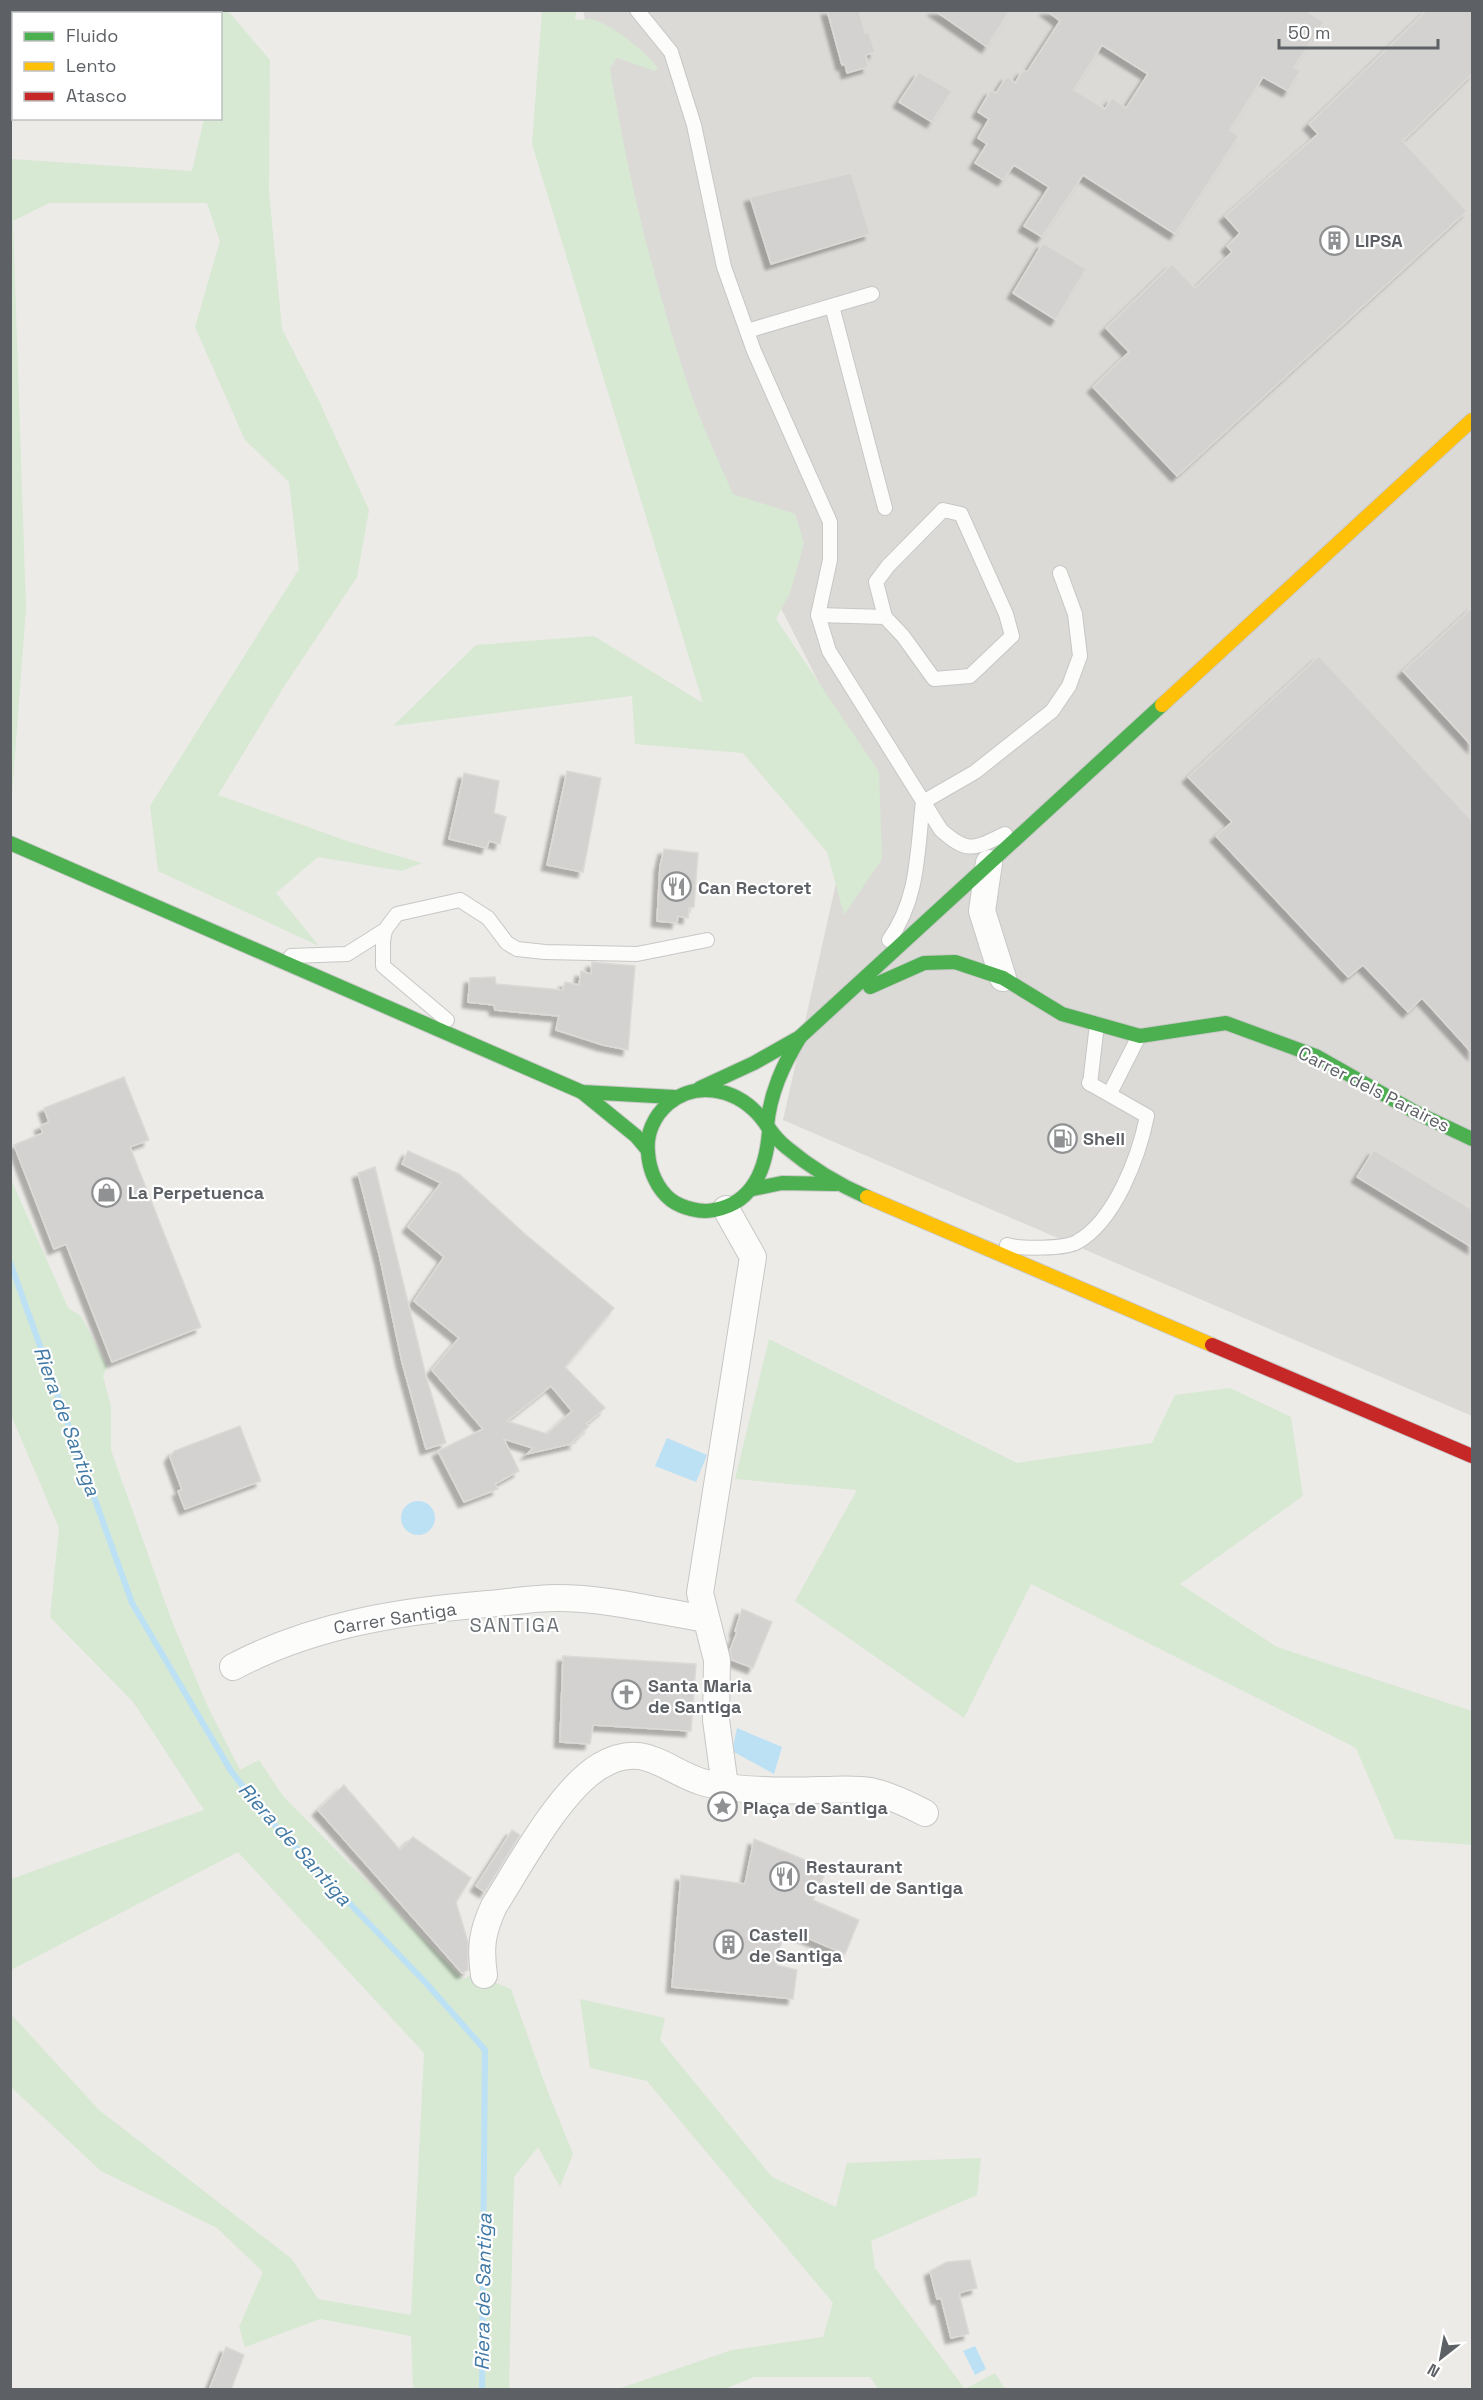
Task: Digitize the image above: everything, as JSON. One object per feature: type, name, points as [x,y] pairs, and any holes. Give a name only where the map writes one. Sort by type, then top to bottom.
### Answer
[{"type":"main road","points":[[582,1092],[674,1097],[700,1088],[754,1063],[800,1037],[1473,420]]},
{"type":"main road","points":[[10,843],[582,1092],[636,1136],[646,1148]]},
{"type":"main road","name":"Carrer dels Paraires","points":[[826,1012],[883,980],[924,963],[955,962],[1003,978],[1062,1014],[1140,1036],[1226,1023],[1316,1056],[1415,1112],[1473,1139]]},
{"type":"main road","points":[[674,1097],[653,1122],[646,1148],[649,1171],[663,1193],[678,1205],[702,1211],[726,1209],[742,1200],[753,1189],[769,1152],[768,1106],[783,1065],[800,1037]]},
{"type":"main road","points":[[700,1088],[734,1096],[748,1104],[768,1129],[836,1184],[1473,1456]]},
{"type":"main road","points":[[753,1189],[782,1183],[836,1184]]},
{"type":"street","points":[[989,863],[982,911],[1003,978]]},
{"type":"street","points":[[724,1786],[716,1720],[717,1660],[700,1593],[753,1257],[726,1209]]},
{"type":"street","name":"Carrer Santiga","points":[[233,1666],[260,1653],[325,1629],[401,1613],[475,1605],[557,1598],[706,1619]]},
{"type":"street","points":[[484,1975],[480,1949],[485,1924],[494,1906],[563,1799],[579,1782],[617,1758],[633,1755],[655,1758],[686,1776],[724,1786],[798,1791],[869,1791],[892,1798],[925,1813]]},
{"type":"lane","points":[[637,10],[671,51],[694,125],[724,267],[747,331],[830,522],[830,560],[819,615],[829,651],[941,830],[958,844],[970,847],[981,846],[1046,811]]},
{"type":"lane","points":[[747,331],[872,294]]},
{"type":"lane","points":[[832,306],[885,508]]},
{"type":"lane","points":[[819,615],[885,617],[903,636],[934,679],[970,676],[1012,636],[1006,614],[961,514],[943,510],[888,566],[876,582],[885,617]]},
{"type":"lane","points":[[923,802],[975,772],[1052,711],[1069,686],[1080,656],[1075,614],[1060,573]]},
{"type":"lane","points":[[856,986],[892,935],[906,910],[915,882],[923,802]]},
{"type":"lane","points":[[274,956],[348,954],[385,930],[398,914],[460,900],[488,918],[507,943],[517,949],[545,952],[637,954],[707,940]]},
{"type":"lane","points":[[385,930],[383,966],[486,1052]]},
{"type":"lane","points":[[937,1227],[1011,1246],[1074,1244],[1090,1233],[1110,1210],[1142,1142],[1147,1116],[1110,1093],[1090,1084],[1097,1024]]},
{"type":"lane","points":[[1110,1093],[1140,1036]]},
{"type":"shaded area","points":[[583,11],[1472,11],[1472,1416],[783,1120],[862,767],[685,420]]},
{"type":"green space","points":[[124,11],[228,11],[270,60],[269,191],[282,329],[319,401],[369,510],[357,577],[283,688],[218,795],[347,841],[422,863],[402,871],[318,857],[276,893],[319,946],[158,871],[150,806],[299,569],[289,482],[245,440],[195,327],[220,241],[207,203],[49,203],[13,221],[26,608],[11,808],[11,159],[192,171],[204,120],[222,120],[222,12]]},
{"type":"green space","points":[[542,11],[576,11],[575,20],[590,19],[608,26],[636,46],[658,68],[655,71],[617,58],[610,68],[634,193],[679,357],[697,409],[733,494],[795,514],[804,543],[790,593],[776,619],[879,772],[882,859],[844,915],[827,852],[743,753],[635,744],[632,696],[393,726],[476,645],[594,636],[703,703],[532,144]]},
{"type":"green space","points":[[10,1177],[68,1308],[81,1316],[107,1366],[103,1376],[111,1406],[111,1450],[171,1619],[207,1705],[240,1770],[259,1760],[283,1796],[463,1979],[474,1974],[511,1989],[573,2154],[560,2187],[538,2147],[514,2177],[509,2389],[413,2389],[411,2336],[320,2319],[245,2347],[239,2327],[263,2272],[217,2228],[101,2171],[11,2087],[11,2014],[99,2110],[292,2259],[318,2299],[411,2315],[424,2053],[238,1852],[11,1970],[11,1879],[204,1810],[134,1703],[50,1617],[59,1528],[11,1415]]},
{"type":"green space","points":[[769,1339],[1017,1463],[1152,1443],[1175,1395],[1230,1388],[1291,1417],[1303,1496],[1180,1584],[1277,1647],[1472,1711],[1472,1845],[1395,1839],[1356,1748],[1031,1584],[964,1718],[795,1601],[857,1490],[735,1479]]},
{"type":"green space","points":[[580,1999],[665,2018],[660,2040],[772,2177],[836,2207],[847,2163],[981,2158],[977,2195],[871,2241],[875,2268],[965,2389],[878,2389],[870,2377],[754,2377],[725,2389],[618,2389],[732,2350],[823,2337],[833,2303],[647,2081],[590,2068]]},
{"type":"green space","points":[[995,2373],[1005,2389],[965,2389]]},
{"type":"water","points":[[667,1438],[707,1455],[696,1482],[655,1466]]},
{"type":"water","points":[[418,1501],[430,1506],[435,1518],[430,1530],[418,1535],[406,1530],[401,1518],[406,1506]]},
{"type":"water","points":[[737,1728],[782,1747],[774,1774],[732,1751]]},
{"type":"water","points":[[975,2346],[986,2369],[975,2375],[963,2351]]},
{"type":"building","points":[[827,10],[859,10],[865,33],[869,32],[875,52],[866,55],[868,67],[847,73],[845,64],[842,65]]},
{"type":"building","points":[[934,10],[1010,10],[987,47]]},
{"type":"building","points":[[1046,10],[1305,10],[1324,22],[1294,67],[1300,71],[1288,91],[1263,77],[1230,130],[1239,136],[1175,234],[1083,175],[1042,237],[1024,226],[1049,187],[1014,165],[1003,180],[975,163],[987,144],[978,138],[989,119],[978,112],[991,90],[996,93],[1007,76],[1015,83],[1023,70],[1027,72],[1060,21]],"holes":[[[1102,45],[1148,74],[1126,108],[1112,98],[1105,109],[1074,90]]]},
{"type":"building","name":"LIPSA","points":[[1427,10],[1473,10],[1473,73],[1403,141],[1467,211],[1177,476],[1093,387],[1129,352],[1106,328],[1172,264],[1195,288],[1232,252],[1227,246],[1240,233],[1225,216],[1318,134],[1309,124]]},
{"type":"building","points":[[919,72],[952,91],[932,122],[899,102]]},
{"type":"building","points":[[851,173],[870,234],[771,264],[750,197]]},
{"type":"building","points":[[1043,243],[1086,269],[1056,320],[1013,293]]},
{"type":"building","points":[[1473,607],[1473,747],[1403,671]]},
{"type":"building","points":[[1319,656],[1473,822],[1473,1054],[1422,998],[1408,1012],[1363,965],[1348,977],[1216,836],[1232,822],[1188,777]]},
{"type":"building","points":[[567,771],[601,778],[583,872],[547,865]]},
{"type":"building","points":[[464,773],[499,781],[494,813],[506,817],[500,844],[489,841],[487,848],[449,839]]},
{"type":"building","name":"Can Rectoret","points":[[664,849],[698,853],[694,907],[689,908],[688,918],[678,916],[677,923],[657,921],[660,866]]},
{"type":"building","points":[[592,962],[635,966],[628,1050],[603,1045],[556,1030],[559,1016],[495,1010],[494,1005],[468,1002],[470,978],[495,977],[496,984],[563,990],[565,982],[579,985],[581,971],[591,974]]},
{"type":"building","name":"La Perpetuenca","points":[[124,1077],[149,1140],[130,1147],[201,1327],[112,1362],[66,1244],[54,1249],[14,1145],[43,1133],[40,1126],[49,1122],[44,1108]]},
{"type":"building","points":[[1374,1150],[1473,1210],[1473,1248],[1357,1177]]},
{"type":"building","points":[[408,1151],[459,1174],[525,1234],[614,1308],[565,1367],[605,1408],[586,1424],[589,1426],[572,1442],[575,1443],[527,1454],[533,1448],[504,1439],[519,1471],[495,1484],[498,1489],[464,1502],[438,1451],[483,1429],[432,1370],[459,1338],[414,1301],[444,1257],[408,1227],[441,1183],[402,1164]],"holes":[[[551,1386],[572,1411],[547,1434],[507,1421]]]},
{"type":"building","points":[[375,1167],[426,1376],[446,1443],[426,1449],[402,1362],[380,1258],[358,1173]]},
{"type":"building","points":[[240,1426],[261,1481],[185,1509],[178,1491],[182,1490],[170,1457],[174,1451]]},
{"type":"building","points":[[742,1609],[772,1622],[753,1668],[732,1660],[730,1650]]},
{"type":"building","name":"Santa Maria de Santiga","points":[[563,1656],[696,1664],[691,1731],[593,1725],[590,1744],[560,1742]]},
{"type":"building","points":[[344,1785],[400,1850],[413,1837],[471,1878],[456,1902],[468,1942],[468,1970],[462,1973],[318,1810]]},
{"type":"building","points":[[512,1830],[520,1835],[485,1892],[476,1886]]},
{"type":"building","name":"Castell de Santiga","points":[[754,1839],[827,1869],[813,1900],[859,1920],[845,1954],[784,1928],[777,1965],[797,1970],[793,1999],[672,1987],[681,1875],[745,1884]]},
{"type":"building","points":[[970,2260],[977,2288],[959,2293],[969,2334],[951,2338],[941,2298],[937,2299],[930,2271],[947,2262]]},
{"type":"building","points":[[226,2347],[244,2355],[231,2390],[209,2390]]},
{"type":"waterway","name":"Riera de Santiga","points":[[10,1262],[132,1603],[231,1771],[264,1814],[426,1983],[485,2050],[482,2390]]},
{"type":"traffic: fast","points":[[700,1088],[754,1063],[800,1037],[1162,705]]},
{"type":"traffic: fast","points":[[10,843],[582,1092],[674,1097]]},
{"type":"traffic: fast","points":[[870,987],[924,963],[955,962],[1003,978],[1062,1014],[1140,1036],[1226,1023],[1316,1056],[1415,1112],[1472,1139]]},
{"type":"traffic: fast","points":[[767,1126],[778,1080],[800,1037]]},
{"type":"traffic: fast","points":[[769,1132],[765,1158],[755,1182],[748,1192],[728,1206],[703,1211],[681,1205],[666,1196],[652,1172],[648,1139],[659,1114],[668,1104],[690,1092],[714,1090],[747,1104],[795,1155],[845,1187],[867,1197]]},
{"type":"traffic: fast","points":[[582,1092],[636,1136],[646,1148]]},
{"type":"traffic: fast","points":[[753,1189],[782,1183],[836,1184]]},
{"type":"traffic: slow","points":[[1162,705],[1472,420]]},
{"type":"traffic: slow","points":[[867,1197],[1212,1345]]},
{"type":"traffic: jam","points":[[1212,1345],[1472,1456]]},
{"type":"place","name":"LIPSA","points":[[1334,240]]},
{"type":"place","name":"Can Rectoret","points":[[677,887]]},
{"type":"place","name":"Shell","points":[[1062,1138]]},
{"type":"place","name":"La Perpetuenca","points":[[107,1192]]},
{"type":"place","name":"Santa Maria de Santiga","points":[[627,1695]]},
{"type":"place","name":"Plaça de Santiga","points":[[722,1807]]},
{"type":"place","name":"Restaurant Castell de Santiga","points":[[785,1876]]},
{"type":"place","name":"Castell de Santiga","points":[[728,1944]]},
{"type":"district","name":"SANTIGA","points":[[515,1625]]}]
